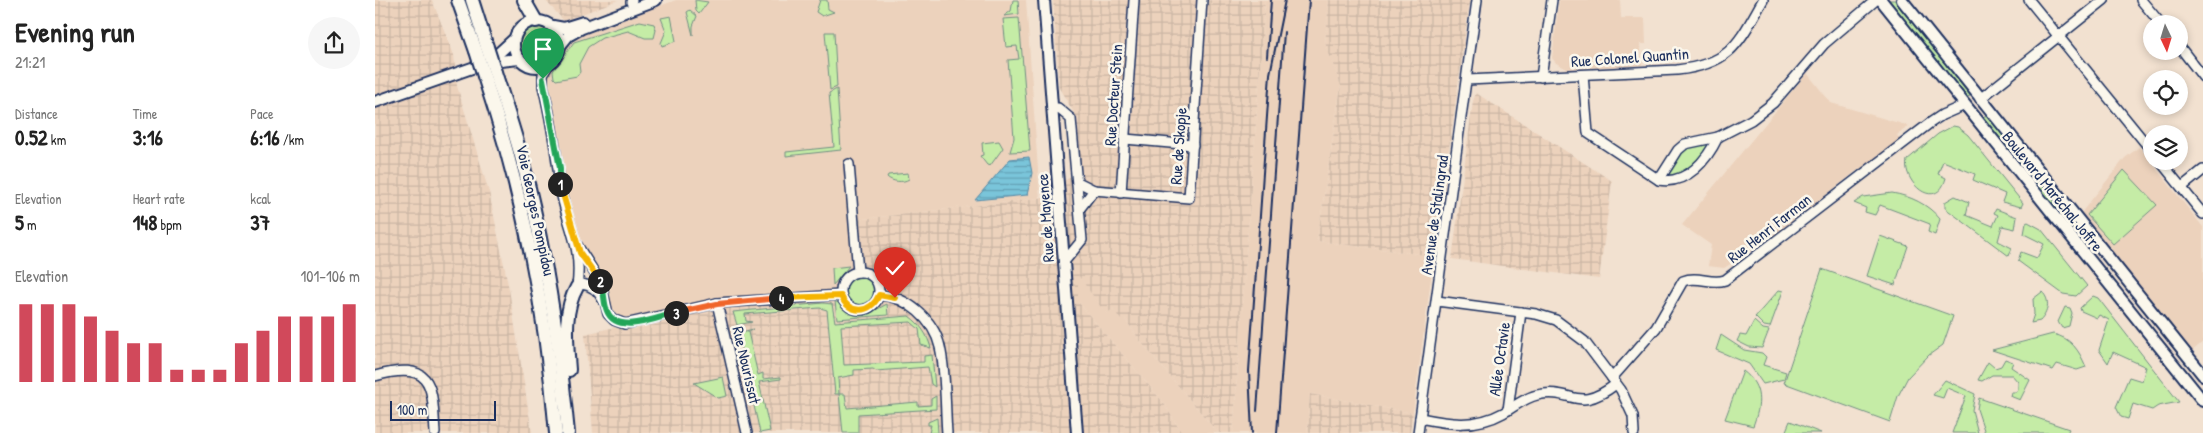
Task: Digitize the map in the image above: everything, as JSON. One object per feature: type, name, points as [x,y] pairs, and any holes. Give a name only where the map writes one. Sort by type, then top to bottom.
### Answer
[{"type":"highway","name":"Voie Georges Pompidou","points":[[458,0],[481,49],[521,156],[555,323],[569,433]]},
{"type":"highway","name":"Voie Georges Pompidou","points":[[471,0],[481,49]]},
{"type":"highway","points":[[524,0],[536,21]]},
{"type":"highway","name":"Voie Georges Pompidou","points":[[489,70],[527,240],[543,324],[556,433]]},
{"type":"highway","points":[[569,433],[567,330],[571,297],[577,286]]},
{"type":"main road","points":[[560,46],[568,36],[582,28],[656,0]]},
{"type":"main road","name":"Rue de Mayence","points":[[1044,0],[1077,433]]},
{"type":"main road","name":"Boulevard Maréchal Joffre","points":[[1881,0],[2203,401]]},
{"type":"main road","name":"Boulevard Maréchal Joffre","points":[[1902,0],[2202,373]]},
{"type":"main road","points":[[489,70],[520,28],[542,20],[553,26],[565,28],[634,1]]},
{"type":"main road","points":[[513,40],[515,51],[525,64],[537,66],[550,62],[558,53],[560,46],[559,35],[553,26]]},
{"type":"main road","points":[[375,102],[489,70],[520,59]]},
{"type":"main road","points":[[1965,105],[1980,99]]},
{"type":"main road","points":[[2079,247],[2092,237]]},
{"type":"main road","points":[[2194,390],[2202,373]]},
{"type":"street","name":"Rue Docteur Stein","points":[[1121,193],[1134,0]]},
{"type":"street","name":"Rue de Skopje","points":[[1078,182],[1094,190],[1189,198],[1202,0]]},
{"type":"street","name":"Avenue de Stalingrad","points":[[1418,433],[1477,0]]},
{"type":"street","points":[[1541,77],[1552,0]]},
{"type":"street","name":"Rue Colonel Quantin","points":[[1467,80],[1677,70],[1716,61],[1738,43],[1763,0]]},
{"type":"street","points":[[1659,180],[1678,150],[1685,144],[1717,137],[1751,120],[1773,102],[1824,44],[1876,0]]},
{"type":"street","points":[[2029,0],[2143,140]]},
{"type":"street","points":[[1980,99],[2104,0]]},
{"type":"street","points":[[2141,0],[2154,15]]},
{"type":"street","points":[[2188,58],[2203,77]]},
{"type":"street","points":[[550,62],[543,74],[543,86],[560,168],[561,190],[577,245],[577,286],[581,284],[590,286],[601,295],[611,318],[625,324],[717,304],[841,296]]},
{"type":"street","points":[[1583,75],[1588,133],[1659,180],[1679,180],[1690,174],[1714,146],[1717,137]]},
{"type":"street","name":"Rue Henri Farman","points":[[1614,381],[1656,328],[1683,281],[1690,278],[1714,282],[1725,280],[1930,123],[1941,115],[1965,105]]},
{"type":"street","points":[[1052,109],[1058,108],[1071,119],[1081,207],[1082,240],[1064,262]]},
{"type":"street","points":[[1125,139],[1193,145]]},
{"type":"street","points":[[849,164],[858,272]]},
{"type":"street","points":[[2168,170],[2203,214]]},
{"type":"street","points":[[2182,187],[2203,170]]},
{"type":"street","points":[[1081,207],[1094,190]]},
{"type":"street","points":[[577,245],[601,283],[605,305]]},
{"type":"street","points":[[858,272],[870,274],[874,278],[878,283],[879,295],[872,306],[860,310],[848,306],[841,296],[841,289],[846,277],[858,272]]},
{"type":"street","points":[[879,295],[887,295],[903,301],[927,320],[940,346],[947,433]]},
{"type":"street","points":[[1437,301],[1546,316],[1565,326],[1592,350],[1614,381],[1631,409],[1635,423],[1634,433]]},
{"type":"street","name":"Rue Nourissat","points":[[717,304],[747,433]]},
{"type":"street","name":"Allée Octavie","points":[[1508,410],[1521,312]]},
{"type":"street","points":[[375,376],[412,371],[420,373],[426,378],[433,404],[435,433]]},
{"type":"street","points":[[1420,418],[1447,424],[1470,423],[1491,418],[1529,398],[1542,394],[1582,400],[1595,398],[1614,381]]},
{"type":"shaded area","points":[[375,0],[432,0],[454,55],[457,86],[489,192],[509,289],[532,433],[375,433]]},
{"type":"shaded area","points":[[545,0],[618,0],[564,21]]},
{"type":"shaded area","points":[[676,0],[1026,0],[1040,198],[854,220],[858,272],[852,274],[843,283],[841,295],[625,324],[608,314],[603,287],[578,250],[560,184],[547,87],[548,69],[563,54],[572,39]]},
{"type":"shaded area","points":[[1053,0],[1265,0],[1233,433],[1218,433],[1141,342],[1125,319],[1121,320],[1113,309],[1106,314],[1078,275],[1078,302],[1163,402],[1182,433],[593,433],[585,334],[717,303],[841,295],[846,277],[858,272],[854,220],[1040,198],[1080,170],[1077,118],[1059,88]]},
{"type":"shaded area","points":[[1265,0],[1329,0],[1325,43],[1341,85],[1317,241],[1434,256],[1413,413],[1310,394],[1307,433],[1233,433]]},
{"type":"shaded area","points":[[1329,0],[1470,0],[1434,256],[1317,241],[1341,86],[1325,43]]},
{"type":"shaded area","points":[[1559,0],[1620,0],[1621,18],[1645,18],[1646,44],[1640,44],[1642,65],[1567,69],[1556,63],[1552,58]]},
{"type":"shaded area","points":[[1807,73],[1831,103],[1909,126],[1897,135],[1900,140],[1863,170],[1859,169],[1768,240],[1724,268],[1708,266],[1711,245],[1682,225]]},
{"type":"shaded area","points":[[1476,93],[1612,181],[1599,279],[1452,259],[1473,101]]},
{"type":"shaded area","points":[[2139,147],[2143,152],[2143,170],[2157,170],[2203,227],[2203,342],[2192,351],[2081,213],[2125,158]]},
{"type":"shaded area","points":[[1078,274],[1106,313],[1113,309],[1125,319],[1141,342],[1218,433],[1182,433],[1163,402],[1078,302]]},
{"type":"shaded area","points":[[1310,394],[1413,413],[1410,433],[1307,433]]},
{"type":"green space","points":[[695,0],[708,2],[699,14],[696,11]]},
{"type":"green space","points":[[820,0],[827,0],[828,9],[834,12],[822,16],[816,12]]},
{"type":"green space","points":[[1013,0],[1018,0],[1019,14],[1004,16],[1011,11]]},
{"type":"green space","points":[[1885,0],[1896,0],[1970,96],[1965,98]]},
{"type":"green space","points":[[690,10],[697,16],[693,26],[693,35],[687,12]]},
{"type":"green space","points":[[671,16],[676,41],[662,46],[661,43],[666,31],[661,18]]},
{"type":"green space","points":[[1019,18],[1030,151],[1010,152],[1014,138],[1008,60],[1019,59],[1017,46],[1006,47],[1003,19]]},
{"type":"green space","points":[[640,21],[654,24],[656,30],[654,38],[645,38],[628,31],[602,38],[588,47],[579,64],[580,72],[577,76],[556,80],[554,78],[553,71],[574,42]]},
{"type":"green space","points":[[537,26],[549,32],[555,44],[549,56],[537,62],[525,56],[519,44],[525,32]]},
{"type":"green space","points":[[825,32],[834,32],[837,87],[830,90]]},
{"type":"green space","points":[[837,89],[841,150],[786,156],[786,152],[834,147],[829,93]]},
{"type":"green space","points":[[1987,115],[2085,238],[2079,242],[1980,118]]},
{"type":"green space","points":[[1953,126],[1958,127],[1968,135],[2023,203],[2021,207],[2002,202],[2005,194],[1973,180],[1975,174],[1943,161],[1938,174],[1946,178],[1941,188],[1935,193],[1928,193],[1915,185],[1907,169],[1907,160],[1938,134]]},
{"type":"green space","points":[[999,141],[1003,148],[990,166],[987,165],[980,156],[983,155],[982,143]]},
{"type":"green space","points":[[1709,142],[1710,145],[1688,172],[1667,177],[1683,149]]},
{"type":"green space","points":[[2124,170],[2157,205],[2113,244],[2087,215]]},
{"type":"green space","points":[[908,173],[909,179],[904,181],[895,181],[887,177],[888,175]]},
{"type":"green space","points":[[1892,193],[1905,196],[1930,209],[1940,219],[1935,235],[1928,232],[1930,224],[1880,205],[1875,215],[1865,212],[1866,208],[1854,203],[1863,197]]},
{"type":"green space","points":[[1955,196],[1969,202],[1966,215],[1993,226],[1998,215],[1994,213],[1996,209],[2017,217],[2015,229],[2002,226],[1998,241],[2012,248],[2009,256],[1945,208],[1945,202]]},
{"type":"green space","points":[[2028,222],[2041,229],[2087,286],[2076,296],[2063,294],[2018,261],[2021,252],[2037,258],[2044,244],[2024,234],[2026,223]]},
{"type":"green space","points":[[1880,236],[1908,246],[1895,285],[1867,276]]},
{"type":"green space","points":[[849,266],[833,285],[832,268]]},
{"type":"green space","points":[[1822,269],[1953,316],[1943,345],[1929,355],[1908,377],[1898,396],[1890,422],[1784,383]]},
{"type":"green space","points":[[860,277],[870,281],[874,291],[870,301],[860,305],[850,301],[846,291],[850,281]]},
{"type":"green space","points":[[1779,290],[1783,291],[1770,327],[1764,326],[1755,317]]},
{"type":"green space","points":[[2042,292],[2047,299],[2047,310],[2040,321],[2031,323],[2034,314],[2033,299]]},
{"type":"green space","points":[[2093,296],[2098,298],[2179,402],[2158,406],[2152,410],[2133,404],[2128,419],[2121,417],[2116,407],[2129,377],[2142,381],[2146,367],[2113,352],[2108,363],[2099,350],[2109,320],[2099,315],[2097,318],[2081,311],[2080,308]]},
{"type":"green space","points":[[835,301],[857,315],[870,313],[887,304],[888,315],[837,319]]},
{"type":"green space","points":[[823,303],[832,304],[835,322],[909,316],[923,330],[931,348],[921,345],[919,329],[911,322],[841,326],[844,365],[924,362],[924,356],[932,355],[935,387],[931,384],[928,367],[876,371],[873,369],[854,370],[854,375],[838,378],[839,394],[835,394],[827,310],[820,308],[745,314],[746,321],[752,322],[737,325],[733,312]]},
{"type":"green space","points":[[2065,307],[2070,308],[2072,313],[2069,326],[2062,328],[2058,322]]},
{"type":"green space","points":[[1754,321],[1763,329],[1769,330],[1762,348],[1749,347],[1737,341],[1740,335],[1746,336]]},
{"type":"green space","points":[[753,329],[748,332],[758,375],[763,373],[763,379],[781,377],[781,379],[759,382],[770,431],[760,433],[738,333]]},
{"type":"green space","points":[[2053,334],[2065,338],[2074,346],[2086,367],[2077,370],[2057,364],[2053,370],[1992,350]]},
{"type":"green space","points":[[1721,335],[1744,350],[1762,353],[1766,357],[1763,365],[1786,372],[1784,379],[1763,384],[1749,364],[1716,350]]},
{"type":"green space","points":[[2005,359],[2013,362],[2011,367],[2030,380],[2020,400],[2010,396],[2011,392],[2016,392],[2018,389],[2018,382],[2012,375],[1992,375],[1982,381],[1978,380],[1988,362],[1995,368],[2001,366]]},
{"type":"green space","points":[[1743,371],[1754,383],[1759,396],[1758,411],[1753,426],[1725,419]]},
{"type":"green space","points":[[723,377],[727,396],[718,398],[694,383]]},
{"type":"green space","points":[[1945,380],[1975,394],[1972,410],[1978,433],[1952,433],[1966,396],[1947,388],[1943,398],[1933,395]]},
{"type":"green space","points":[[839,394],[845,394],[847,408],[918,402],[918,406],[931,405],[931,399],[936,396],[936,409],[858,414],[858,433],[843,433]]},
{"type":"green space","points":[[1979,398],[2069,429],[2067,433],[1985,433],[1977,409]]},
{"type":"green space","points":[[937,418],[938,433],[929,433],[931,425],[928,425],[928,422]]},
{"type":"green space","points":[[1790,421],[1821,433],[1785,433]]},
{"type":"water","points":[[1029,157],[1032,173],[1027,195],[975,200],[1010,159]]},
{"type":"railway","points":[[1267,57],[1271,0]]},
{"type":"railway","points":[[1252,433],[1249,371],[1270,74],[1285,0]]},
{"type":"railway","points":[[1277,433],[1309,0]]},
{"type":"railway","points":[[1257,411],[1284,32]]},
{"type":"route","points":[[543,79],[560,168],[561,190],[577,245],[580,253],[603,287],[608,314],[617,322],[630,324],[717,304],[750,300],[830,295],[841,296],[843,302],[848,306],[860,310],[872,306],[879,295],[895,298]]}]
